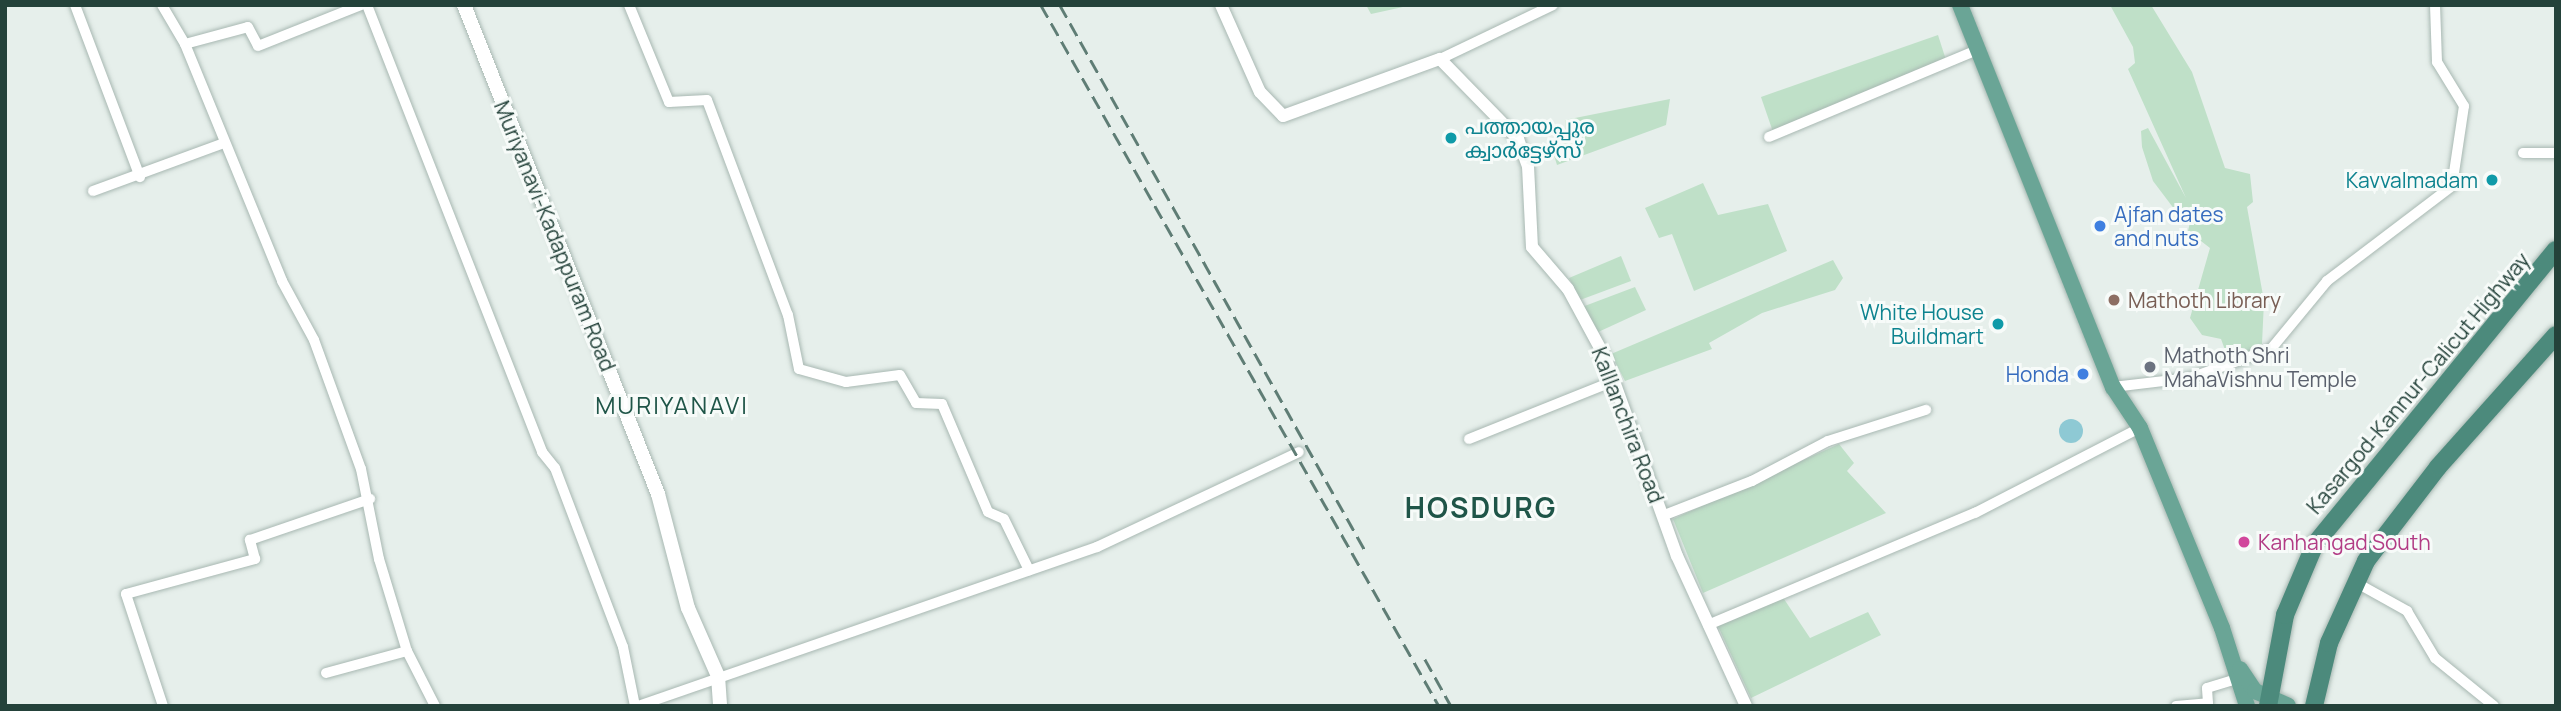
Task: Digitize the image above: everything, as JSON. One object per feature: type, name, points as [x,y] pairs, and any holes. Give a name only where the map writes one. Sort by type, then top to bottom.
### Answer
[{"type":"highway","name":"Kasargod-Kannur-Calicut Highway","points":[[2269,704],[2285,615],[2315,544],[2556,250]]},
{"type":"highway","points":[[2314,706],[2329,643],[2356,582],[2400,513],[2556,335]]},
{"type":"main road","name":"Muriyanavi-Kadappuram Road","points":[[464,5],[620,391],[658,494],[688,608],[718,676],[720,706]]},
{"type":"main road","points":[[1960,5],[2113,387],[2140,428],[2242,673],[2269,704],[2288,706]]},
{"type":"main road","points":[[2222,628],[2247,706]]},
{"type":"street","points":[[75,5],[140,177]]},
{"type":"street","points":[[162,5],[185,44],[282,282],[314,340],[370,499],[379,559],[407,651],[435,706]]},
{"type":"street","points":[[185,44],[248,27],[258,46],[361,5]]},
{"type":"street","points":[[367,5],[542,452],[555,468],[620,638],[636,706],[1029,570],[1209,499],[1299,452]]},
{"type":"street","points":[[629,5],[669,102],[707,100],[788,315],[799,369],[846,382],[900,375],[916,403],[942,404],[988,512],[1004,519],[1029,570]]},
{"type":"street","points":[[1221,5],[1260,92],[1283,116],[1440,59],[1553,5]]},
{"type":"street","points":[[2113,387],[2190,377],[2271,349],[2327,282],[2452,186],[2464,106],[2438,62],[2434,5]]},
{"type":"street","points":[[1769,137],[1979,49]]},
{"type":"street","name":"Kalllanchira Road","points":[[1440,59],[1518,139],[1528,166],[1532,247],[1568,289],[1614,381],[1662,516],[1746,706]]},
{"type":"street","points":[[93,191],[140,177],[224,143]]},
{"type":"street","points":[[2524,153],[2556,153]]},
{"type":"street","points":[[1469,439],[1614,381]]},
{"type":"street","points":[[1662,516],[1752,481],[1828,441],[1926,410]]},
{"type":"street","points":[[1708,625],[1975,513],[2140,428]]},
{"type":"street","points":[[163,706],[126,594],[255,559],[250,540],[370,499]]},
{"type":"street","points":[[2356,582],[2407,611],[2435,658],[2494,706]]},
{"type":"street","points":[[326,673],[407,651]]},
{"type":"street","points":[[2176,706],[2208,703],[2207,688],[2236,678]]},
{"type":"green space","points":[[1366,5],[1412,5],[1371,14]]},
{"type":"green space","points":[[2110,5],[2151,5],[2192,72],[2225,168],[2250,174],[2253,202],[2247,207],[2264,301],[2262,344],[2243,357],[2228,358],[2221,339],[2202,335],[2190,318],[2210,248],[2188,231],[2192,214],[2181,218],[2153,181],[2142,147],[2141,131],[2148,128],[2186,198],[2128,69],[2135,63],[2133,47]]},
{"type":"green space","points":[[1938,35],[1946,60],[1773,132],[1761,97]]},
{"type":"green space","points":[[1670,99],[1666,125],[1557,165],[1550,143],[1565,139],[1565,120]]},
{"type":"green space","points":[[1703,183],[1718,215],[1768,204],[1787,251],[1694,291],[1672,234],[1659,238],[1645,208]]},
{"type":"green space","points":[[1621,256],[1631,281],[1580,300],[1569,278]]},
{"type":"green space","points":[[1833,260],[1843,278],[1835,290],[1762,313],[1709,343],[1712,349],[1625,381],[1611,354]]},
{"type":"green space","points":[[1635,287],[1646,310],[1596,333],[1582,307]]},
{"type":"green space","points":[[1839,444],[1854,463],[1847,471],[1886,513],[1703,593],[1673,519]]},
{"type":"green space","points":[[1782,596],[1810,638],[1868,612],[1881,635],[1751,698],[1717,624]]},
{"type":"water","points":[[2071,419],[2080,422],[2083,431],[2080,440],[2071,443],[2062,440],[2059,431],[2062,422]]},
{"type":"railway","points":[[1041,5],[1439,706]]},
{"type":"railway","points":[[1060,5],[1366,552]]},
{"type":"railway","points":[[1425,659],[1451,706]]},
{"type":"place","name":"പത്തായപ്പുര ക്വാർട്ടേഴ്സ്","points":[[1451,138]]},
{"type":"place","name":"Kavvalmadam","points":[[2492,180]]},
{"type":"place","name":"Ajfan dates and nuts","points":[[2100,226]]},
{"type":"place","name":"Mathoth Library","points":[[2114,300]]},
{"type":"place","name":"White House Buildmart","points":[[1998,324]]},
{"type":"place","name":"Mathoth Shri MahaVishnu Temple","points":[[2150,367]]},
{"type":"place","name":"Honda","points":[[2083,374]]},
{"type":"place","name":"Kanhangad South","points":[[2244,542]]},
{"type":"district","name":"MURIYANAVI","points":[[672,405]]},
{"type":"district","name":"HOSDURG","points":[[1481,507]]}]
